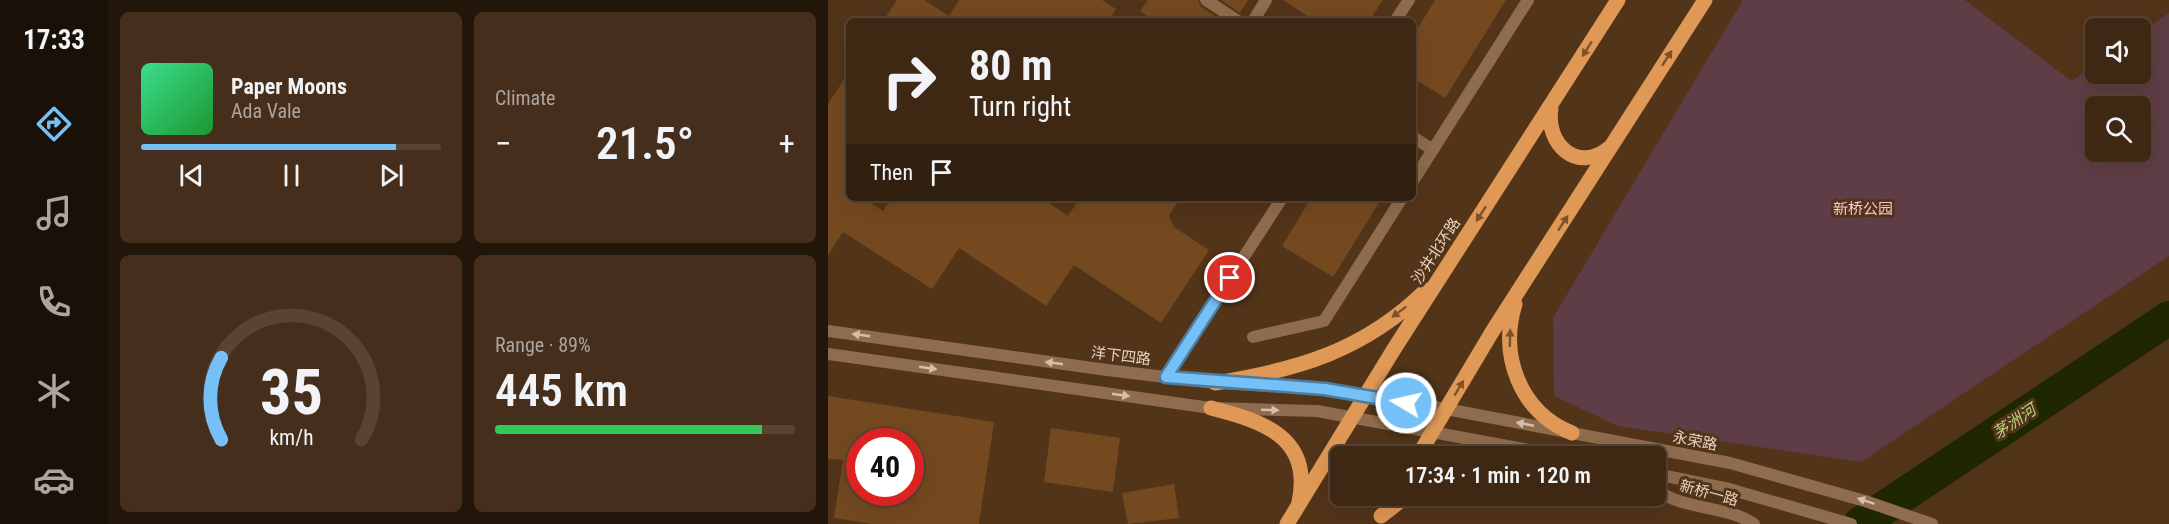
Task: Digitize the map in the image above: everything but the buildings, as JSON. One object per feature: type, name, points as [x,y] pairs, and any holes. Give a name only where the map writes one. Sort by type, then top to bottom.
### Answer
[{"type":"main road","name":"沙井北环路","points":[[1287,524],[1365,396],[1618,0]]},
{"type":"main road","points":[[1424,446],[1705,0]]},
{"type":"main road","points":[[1551,105],[1550,128],[1562,148],[1583,157],[1595,156],[1613,144]]},
{"type":"main road","points":[[1215,382],[1288,369],[1342,348],[1393,317],[1443,273]]},
{"type":"main road","points":[[1522,287],[1514,307],[1509,339],[1514,374],[1520,387],[1538,411],[1557,427],[1572,433]]},
{"type":"main road","points":[[1211,408],[1260,422],[1281,436],[1289,446],[1299,469],[1298,506]]},
{"type":"main road","points":[[1379,520],[1387,506]]},
{"type":"main road","points":[[1379,520],[1395,506]]},
{"type":"street","points":[[1206,0],[1233,18]]},
{"type":"street","points":[[1255,18],[1266,0]]},
{"type":"street","points":[[1397,18],[1408,0]]},
{"type":"street","points":[[1416,176],[1528,0]]},
{"type":"street","points":[[1416,139],[1433,150]]},
{"type":"street","points":[[1166,377],[1280,201]]},
{"type":"street","points":[[1253,337],[1324,321],[1400,201]]},
{"type":"street","name":"洋下四路","points":[[828,331],[1166,377],[1325,389],[1446,409]]},
{"type":"street","points":[[828,354],[1211,408],[1317,411],[1508,446]]},
{"type":"street","name":"永荣路","points":[[1446,409],[1699,456],[1865,501],[1926,522]]},
{"type":"street","points":[[1666,476],[1759,497],[1851,524]]},
{"type":"street","name":"新桥一路","points":[[1666,496],[1679,503],[1736,516],[1754,524]]},
{"type":"green space","name":"新桥公园","points":[[1743,0],[1965,0],[2071,81],[2085,71],[2085,84],[2151,84],[2151,26],[2169,13],[2169,256],[1861,462],[1618,426],[1554,396],[1553,318]]},
{"type":"waterway","name":"茅洲河","points":[[1860,524],[2169,318]]},
{"type":"route","points":[[1230,278],[1166,377],[1325,389],[1406,403]]}]
